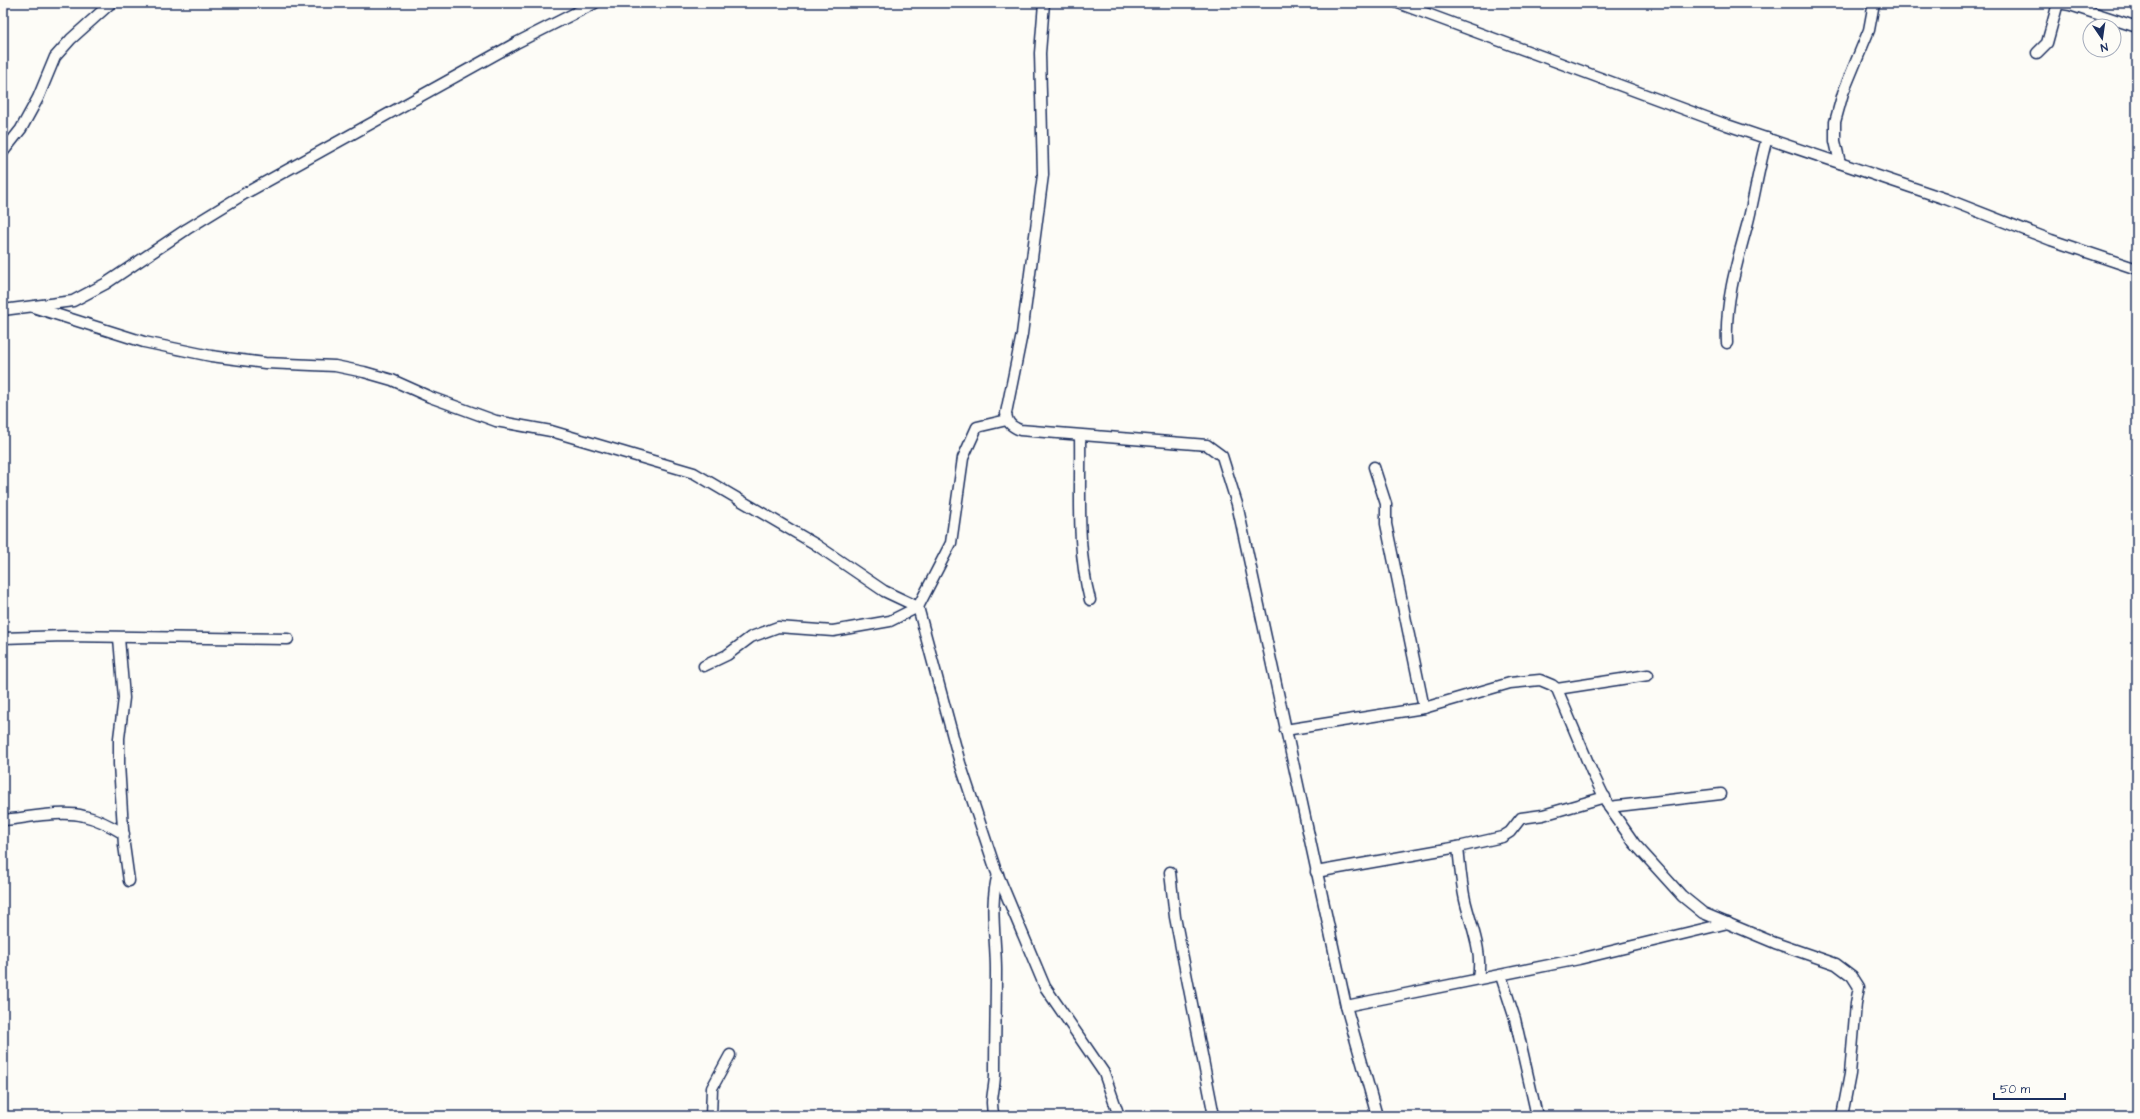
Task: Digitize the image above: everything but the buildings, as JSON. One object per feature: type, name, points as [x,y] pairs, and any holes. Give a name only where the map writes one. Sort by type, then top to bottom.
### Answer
[{"type":"street","points":[[3,152],[24,123],[38,98],[55,57],[71,39],[111,3]]},
{"type":"street","points":[[3,310],[73,301],[105,284],[187,229],[244,194],[509,47],[596,3]]},
{"type":"street","points":[[1044,3],[1040,53],[1043,175],[1022,334],[1006,413],[1007,420],[1013,427],[1020,430],[1208,446],[1222,456],[1228,470],[1236,504],[1346,1006],[1377,1116]]},
{"type":"street","points":[[1398,3],[1767,138],[2137,269]]},
{"type":"street","points":[[1840,163],[1835,141],[1835,122],[1843,93],[1869,30],[1874,3]]},
{"type":"street","points":[[2037,53],[2047,43],[2058,3],[2070,5],[2137,27]]},
{"type":"street","points":[[1727,343],[1726,329],[1734,275],[1767,138]]},
{"type":"street","points":[[33,307],[144,342],[211,356],[265,363],[335,366],[364,372],[392,380],[430,397],[496,421],[551,431],[694,473],[815,544],[884,590],[918,607],[960,763],[998,874],[1045,987],[1104,1073],[1119,1116]]},
{"type":"street","points":[[704,666],[727,655],[751,637],[778,627],[833,632],[890,621],[918,607],[951,543],[963,458],[977,427],[1007,420]]},
{"type":"street","points":[[1080,436],[1081,530],[1085,581],[1090,600]]},
{"type":"street","points":[[1374,467],[1386,504],[1386,524],[1424,708]]},
{"type":"street","points":[[3,638],[64,636],[119,638],[288,639]]},
{"type":"street","points":[[119,638],[124,698],[119,738],[124,834],[129,882]]},
{"type":"street","points":[[1558,690],[1648,675]]},
{"type":"street","points":[[1285,730],[1424,708],[1510,683],[1540,680],[1552,685],[1558,690],[1592,772],[1609,807],[1634,843],[1682,896],[1703,913],[1775,943],[1836,964],[1852,976],[1859,987],[1856,1003],[1850,1074],[1842,1116]]},
{"type":"street","points":[[1609,807],[1721,794]]},
{"type":"street","points":[[1316,872],[1502,838],[1510,832],[1521,818],[1543,815],[1605,797]]},
{"type":"street","points":[[3,820],[68,814],[82,815],[105,823],[124,834]]},
{"type":"street","points":[[1458,847],[1465,900],[1476,934],[1475,943],[1480,965],[1478,978]]},
{"type":"street","points":[[1170,872],[1175,917],[1214,1116]]},
{"type":"street","points":[[994,1116],[991,1107],[995,1076],[994,1037],[996,969],[992,911],[993,892],[998,874]]},
{"type":"street","points":[[1346,1006],[1478,978],[1501,976],[1728,923]]},
{"type":"street","points":[[1501,976],[1515,1019],[1537,1116]]},
{"type":"street","points":[[711,1116],[712,1088],[730,1055]]}]
